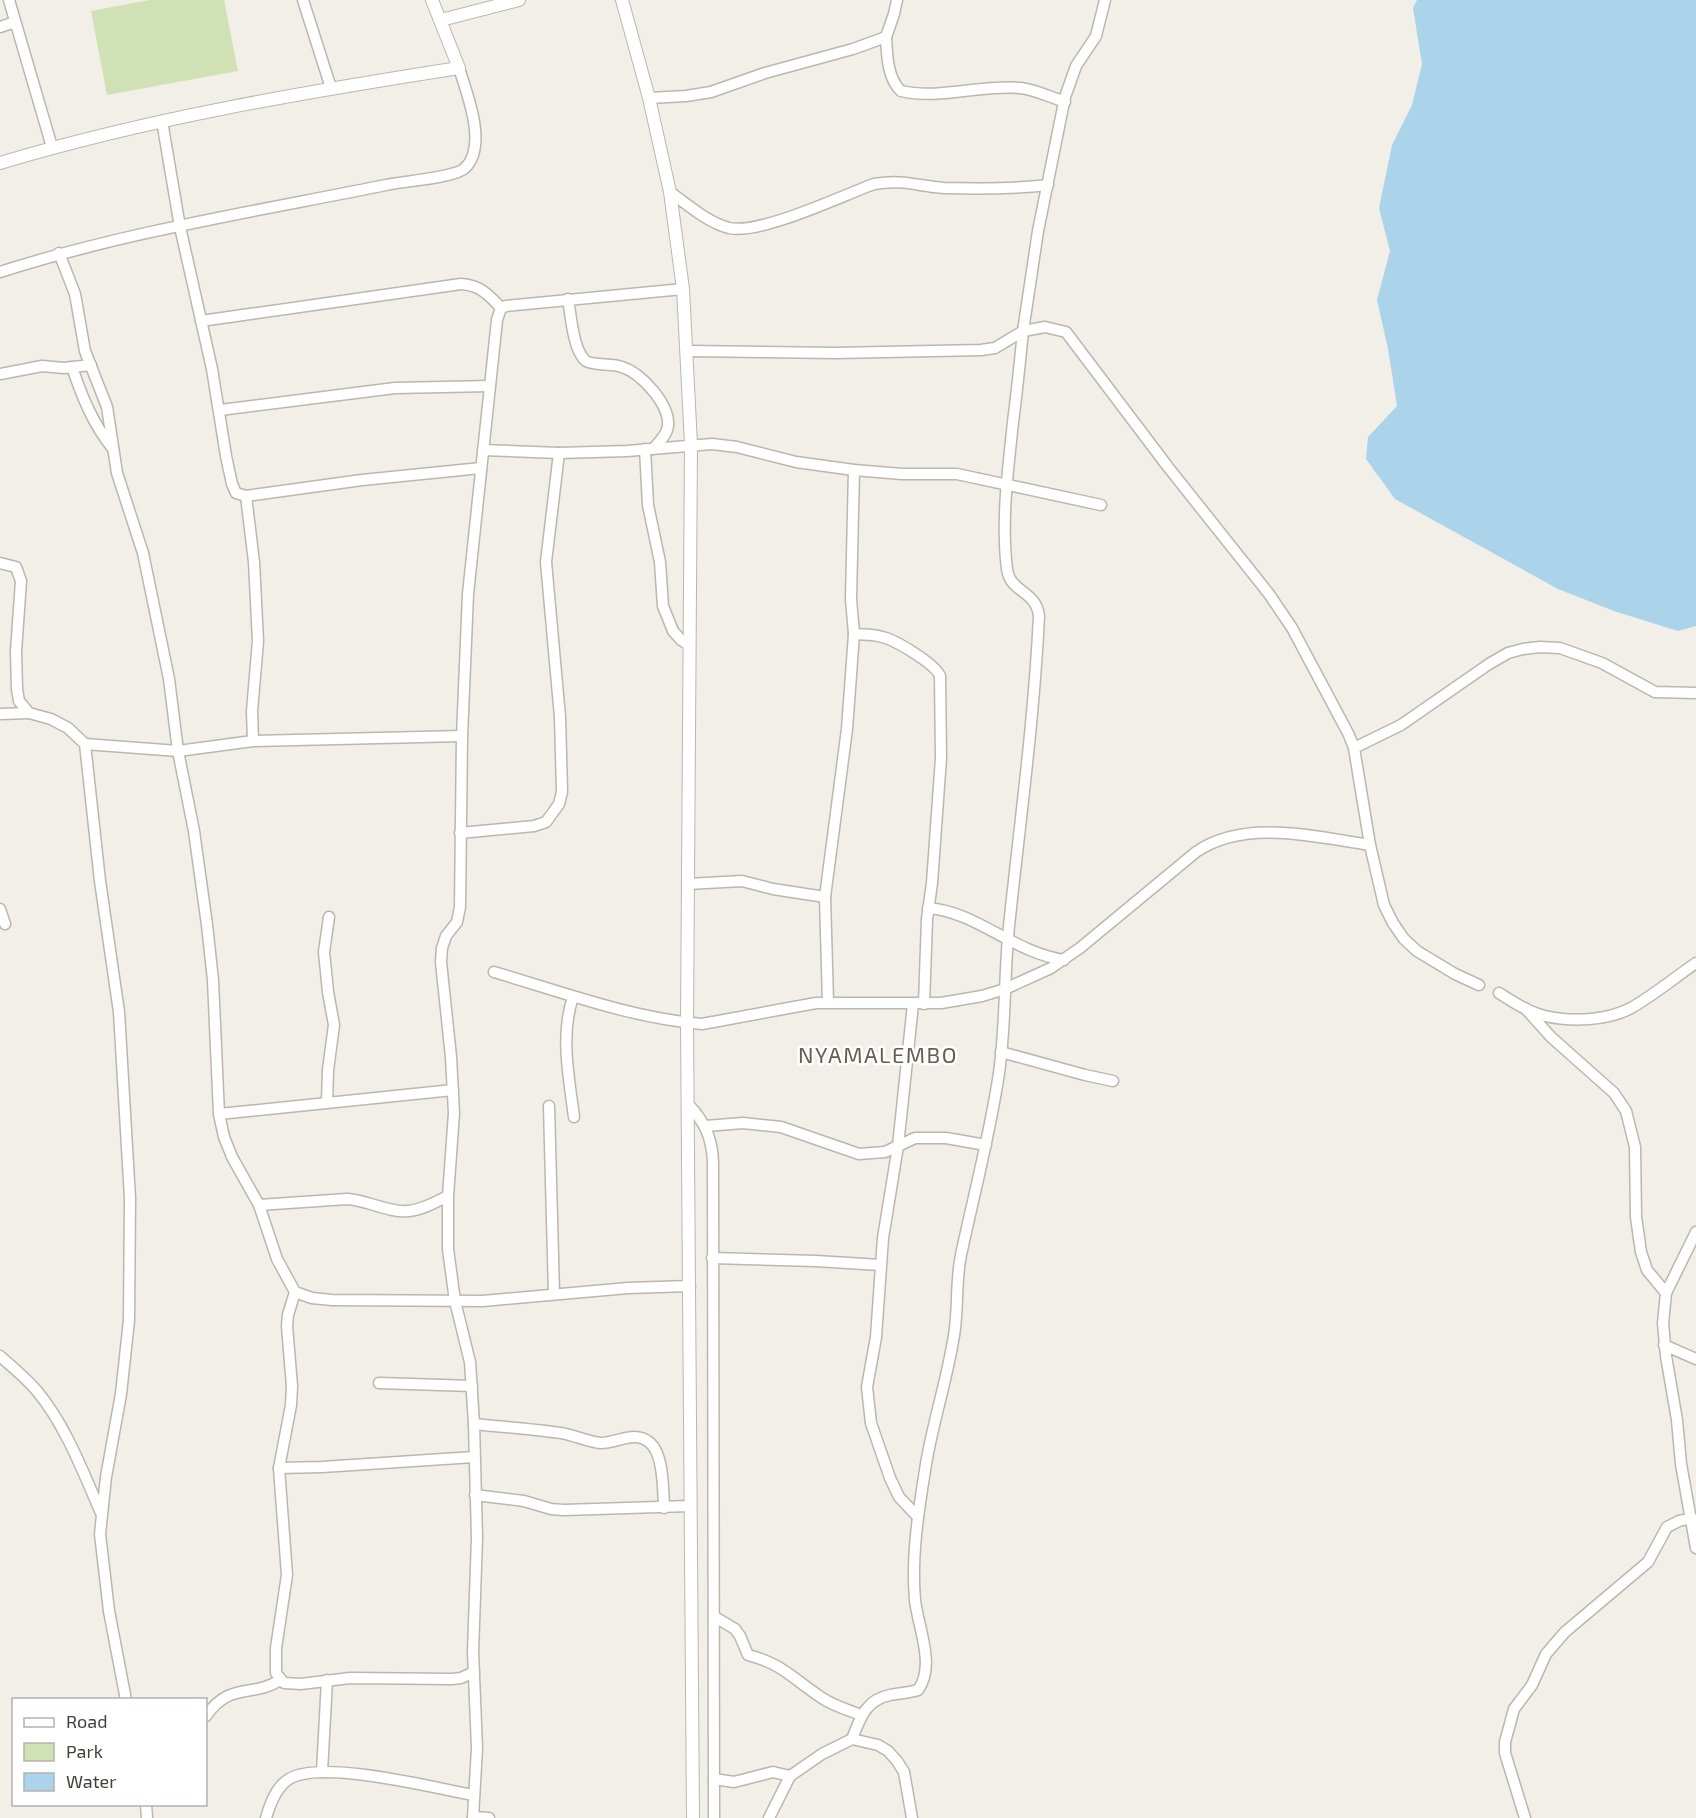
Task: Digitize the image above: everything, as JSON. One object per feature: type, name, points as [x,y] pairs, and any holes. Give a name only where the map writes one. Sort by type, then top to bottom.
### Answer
[{"type":"street","points":[[9,0],[52,147]]},
{"type":"street","points":[[303,0],[331,88]]},
{"type":"street","points":[[0,272],[59,253],[385,185],[461,172],[471,162],[476,139],[471,106],[459,68],[432,0]]},
{"type":"street","points":[[441,20],[519,0]]},
{"type":"street","points":[[622,0],[649,98],[670,192],[683,289],[692,444],[687,1023],[693,1818]]},
{"type":"street","points":[[897,0],[886,37],[891,74],[895,85],[901,91],[940,94],[1001,87],[1022,88],[1065,102]]},
{"type":"street","points":[[852,1739],[861,1715],[873,1701],[918,1690],[922,1685],[926,1662],[915,1601],[918,1517],[931,1432],[953,1343],[960,1257],[986,1145],[1001,1052],[1008,940],[1030,739],[1039,616],[1034,600],[1013,584],[1007,572],[1006,484],[1023,331],[1038,231],[1065,102],[1076,66],[1096,36],[1105,0]]},
{"type":"street","points":[[0,27],[15,22]]},
{"type":"street","points":[[649,98],[711,92],[765,73],[853,49],[886,37]]},
{"type":"street","points":[[0,163],[52,147],[162,121],[331,88],[459,68]]},
{"type":"street","points":[[162,121],[180,227],[220,410],[232,484],[236,493],[246,496],[362,480],[481,468]]},
{"type":"street","points":[[670,192],[716,223],[738,229],[762,225],[874,184],[889,181],[969,189],[1011,189],[1048,185]]},
{"type":"street","points":[[59,253],[75,294],[81,338],[106,407],[117,473],[143,553],[172,694],[178,751],[197,854],[207,925],[213,980],[219,1114],[224,1137],[232,1157],[259,1205],[277,1259],[295,1292],[312,1298],[332,1300],[483,1301],[628,1288],[690,1286]]},
{"type":"street","points":[[201,321],[461,284],[475,286],[485,291],[501,308]]},
{"type":"street","points":[[501,308],[568,299],[683,289]]},
{"type":"street","points":[[568,299],[577,348],[585,360],[630,370],[649,386],[667,414],[668,426],[665,435],[649,449],[649,511],[660,562],[663,606],[673,631],[689,645]]},
{"type":"street","points":[[489,1818],[473,1818],[477,1748],[474,1672],[477,1538],[474,1424],[472,1386],[465,1335],[455,1301],[448,1249],[448,1196],[454,1141],[453,1090],[441,962],[446,936],[457,922],[460,907],[462,736],[468,594],[497,320],[501,308]]},
{"type":"street","points":[[688,351],[836,353],[981,350],[995,348],[1023,331],[1045,327],[1066,332],[1168,467],[1269,594],[1292,628],[1343,721],[1354,748],[1370,845],[1384,905],[1393,923],[1404,939],[1431,960],[1479,985]]},
{"type":"street","points":[[0,374],[42,366],[64,368],[90,365]]},
{"type":"street","points":[[72,367],[90,415],[99,432],[115,452]]},
{"type":"street","points":[[220,410],[395,388],[490,386]]},
{"type":"street","points":[[483,450],[559,453],[649,449],[692,444],[737,447],[796,462],[855,470],[902,474],[957,474],[1101,505]]},
{"type":"street","points":[[460,833],[534,826],[546,822],[559,804],[562,792],[559,708],[546,562],[559,453]]},
{"type":"street","points":[[828,1002],[825,897],[832,830],[846,741],[854,634],[851,559],[855,470]]},
{"type":"street","points":[[246,496],[254,562],[258,641],[252,711],[253,741]]},
{"type":"street","points":[[0,563],[16,567],[20,576],[16,689],[19,701],[30,713]]},
{"type":"street","points":[[854,634],[881,636],[890,640],[928,663],[938,671],[940,676],[942,758],[932,883],[919,1004],[887,1208],[880,1265],[876,1337],[868,1374],[868,1405],[871,1423],[895,1490],[904,1504],[918,1517]]},
{"type":"street","points":[[1354,748],[1401,725],[1508,653],[1539,647],[1560,648],[1602,663],[1655,692],[1696,693]]},
{"type":"street","points":[[0,714],[30,713],[51,719],[68,728],[85,744],[178,751],[253,741],[462,736]]},
{"type":"street","points":[[85,744],[98,871],[119,1012],[130,1198],[130,1275],[126,1359],[101,1514],[102,1556],[109,1611],[126,1698]]},
{"type":"street","points":[[494,972],[573,997],[643,1015],[687,1023],[712,1023],[767,1011],[828,1002],[919,1004],[958,1001],[1005,989],[1064,960],[1106,928],[1196,852],[1222,838],[1258,833],[1370,845]]},
{"type":"street","points":[[688,884],[742,881],[773,889],[825,897]]},
{"type":"street","points":[[928,908],[956,913],[1036,954],[1064,960]]},
{"type":"street","points":[[0,909],[5,924]]},
{"type":"street","points":[[327,1102],[328,1070],[334,1024],[324,952],[329,917]]},
{"type":"street","points":[[1499,993],[1543,1016],[1609,1017],[1629,1009],[1696,963]]},
{"type":"street","points":[[573,997],[568,1012],[566,1036],[574,1117]]},
{"type":"street","points":[[1525,1008],[1551,1037],[1614,1093],[1626,1111],[1635,1147],[1636,1217],[1641,1252],[1647,1270],[1666,1293]]},
{"type":"street","points":[[1001,1052],[1113,1081]]},
{"type":"street","points":[[219,1114],[453,1090]]},
{"type":"street","points":[[688,1104],[706,1126],[713,1156],[714,1818]]},
{"type":"street","points":[[549,1106],[554,1294]]},
{"type":"street","points":[[706,1126],[743,1123],[781,1127],[859,1154],[885,1152],[915,1138],[946,1138],[986,1145]]},
{"type":"street","points":[[259,1205],[347,1199],[359,1200],[395,1211],[407,1211],[448,1196]]},
{"type":"street","points":[[1696,1233],[1666,1293],[1663,1308],[1664,1345],[1696,1548]]},
{"type":"street","points":[[712,1258],[880,1265]]},
{"type":"street","points":[[295,1292],[287,1326],[292,1386],[291,1405],[279,1468],[287,1575],[275,1666],[280,1680],[289,1684],[301,1684],[327,1680],[405,1677],[452,1679],[474,1672]]},
{"type":"street","points":[[1664,1345],[1696,1359]]},
{"type":"street","points":[[0,1356],[36,1390],[50,1409],[82,1470],[101,1514]]},
{"type":"street","points":[[379,1383],[472,1386]]},
{"type":"street","points":[[474,1424],[560,1433],[597,1443],[638,1437],[648,1440],[654,1446],[659,1461],[664,1508]]},
{"type":"street","points":[[279,1468],[474,1457]]},
{"type":"street","points":[[475,1495],[524,1501],[564,1510],[690,1506]]},
{"type":"street","points":[[1525,1818],[1505,1753],[1505,1742],[1514,1709],[1532,1685],[1546,1654],[1560,1638],[1644,1567],[1654,1554],[1667,1527],[1692,1518]]},
{"type":"street","points":[[715,1617],[735,1629],[748,1655],[769,1661],[795,1677],[824,1700],[861,1715]]},
{"type":"street","points":[[207,1715],[217,1702],[225,1697],[270,1685],[280,1680]]},
{"type":"street","points":[[322,1772],[327,1680]]},
{"type":"street","points":[[769,1818],[790,1776],[822,1754],[852,1739],[878,1745],[888,1751],[897,1761],[904,1772],[912,1818]]},
{"type":"street","points":[[266,1818],[282,1784],[297,1775],[322,1772],[359,1775],[474,1795]]},
{"type":"street","points":[[714,1779],[734,1782],[773,1772],[790,1776]]},
{"type":"green space","points":[[149,0],[224,0],[238,71],[107,95],[91,11]]},
{"type":"water","points":[[1417,0],[1696,0],[1696,626],[1678,631],[1614,611],[1558,589],[1395,499],[1366,459],[1368,437],[1397,406],[1377,300],[1390,251],[1379,208],[1392,145],[1412,105],[1422,64],[1413,8]]},
{"type":"district","name":"NYAMALEMBO","points":[[878,1054]]}]
